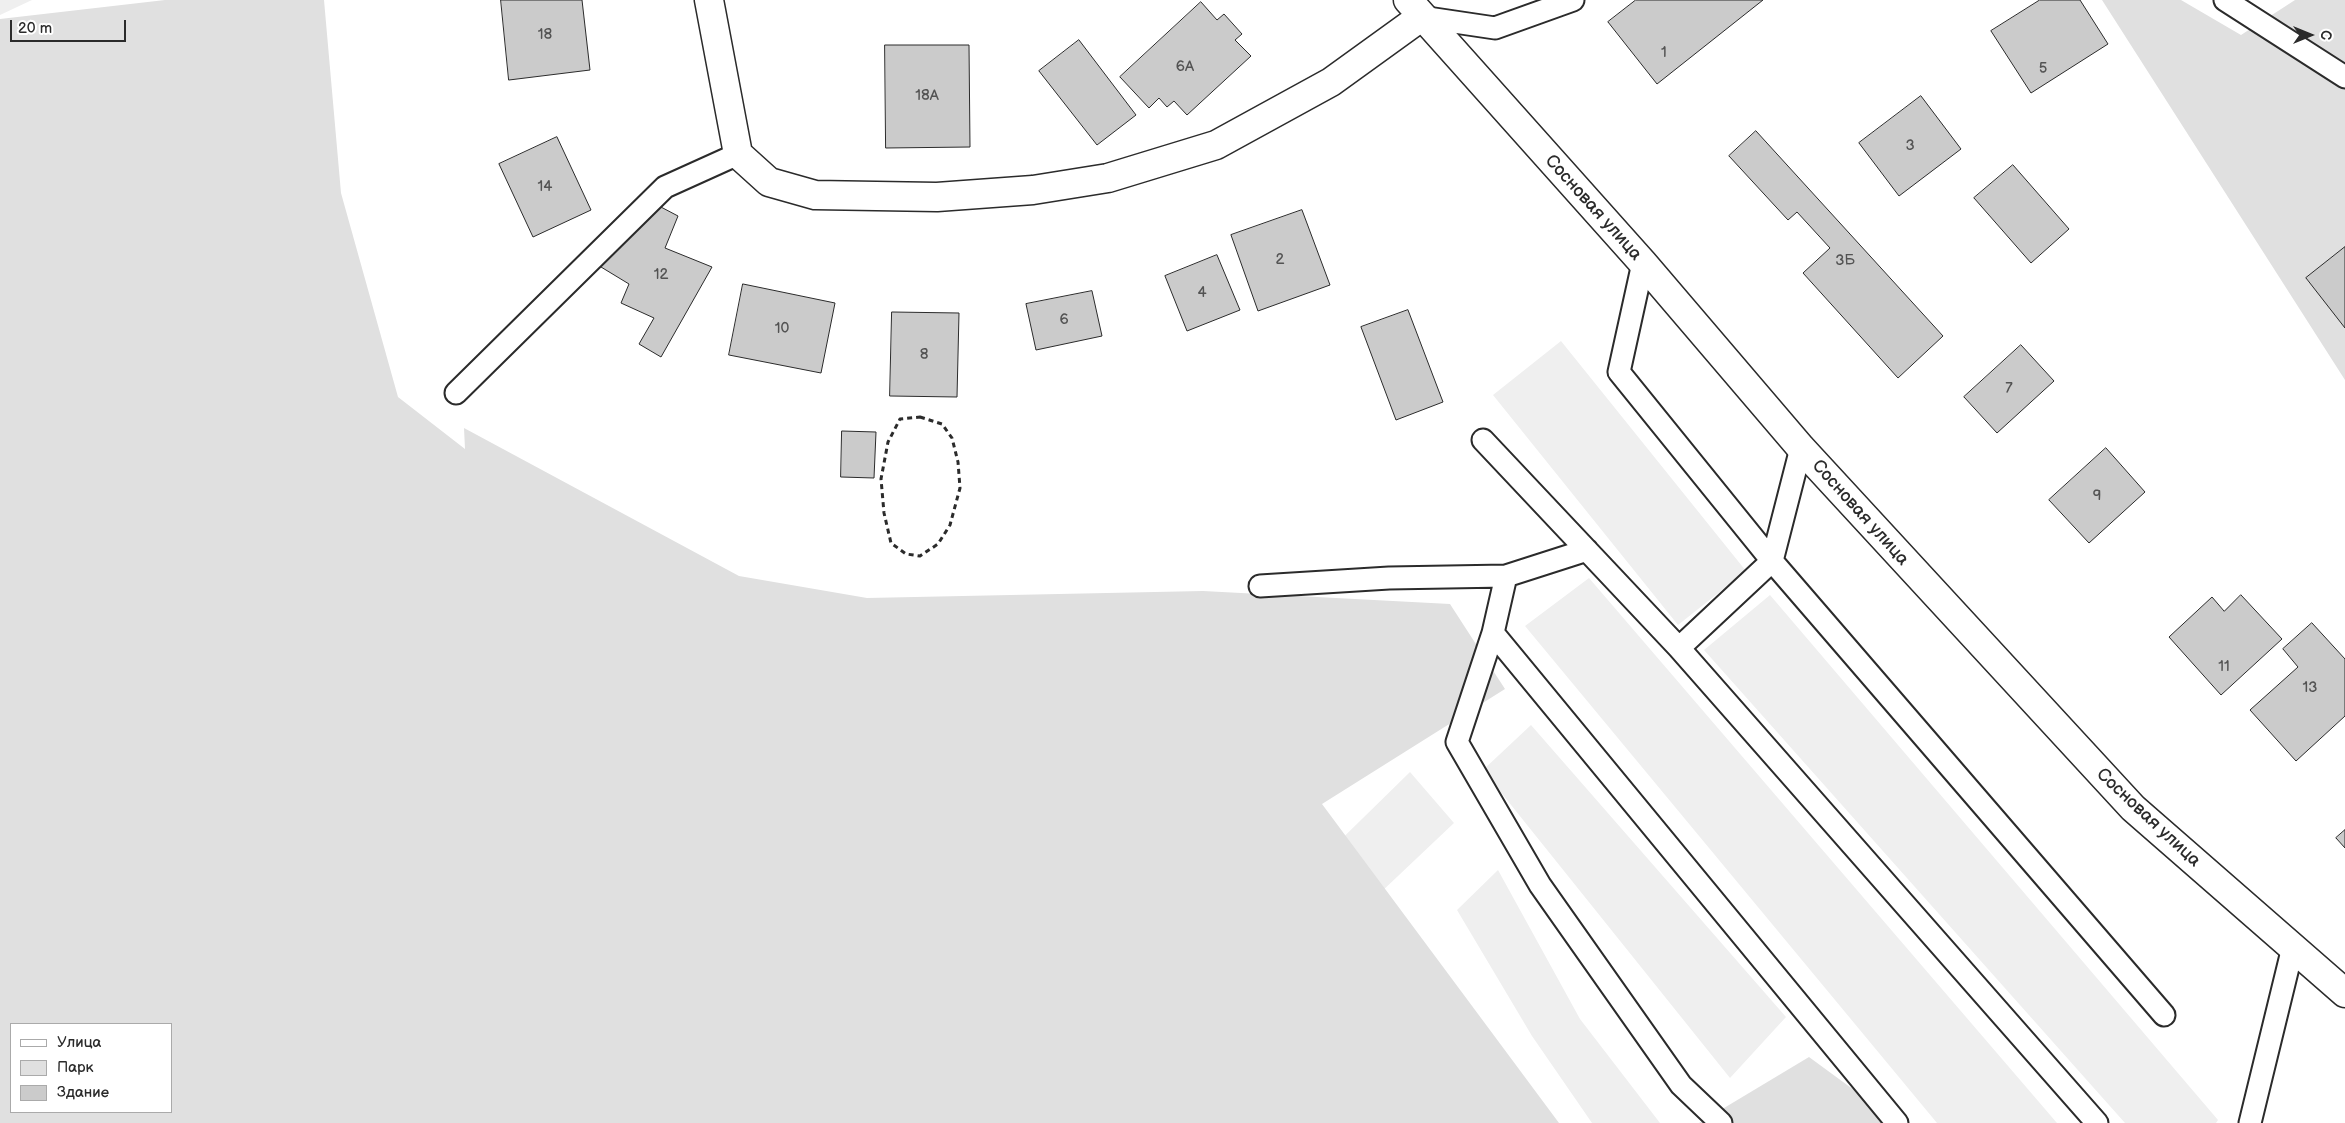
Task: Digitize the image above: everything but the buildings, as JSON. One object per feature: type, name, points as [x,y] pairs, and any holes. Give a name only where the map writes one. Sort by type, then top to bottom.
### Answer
[{"type":"street","points":[[709,0],[738,154],[769,182],[815,195],[937,197],[1033,190],[1108,178],[1216,145],[1331,82],[1414,8]]},
{"type":"street","name":"Сосновая улица","points":[[1414,8],[1643,263],[1801,448],[2133,808],[2345,993]]},
{"type":"lane","points":[[1414,8],[1495,28],[1573,0]]},
{"type":"lane","points":[[2225,0],[2345,77]]},
{"type":"lane","points":[[456,393],[665,187],[738,154]]},
{"type":"lane","points":[[1643,263],[1619,372],[1772,561],[2164,1015]]},
{"type":"lane","points":[[1483,440],[1679,648],[2097,1123]]},
{"type":"lane","points":[[1679,648],[1772,561],[1801,448]]},
{"type":"lane","points":[[1260,586],[1389,578],[1506,576],[1587,550]]},
{"type":"lane","points":[[1506,576],[1493,632],[1457,742],[1540,885],[1681,1085],[1721,1123]]},
{"type":"lane","points":[[1493,632],[1897,1123]]},
{"type":"lane","points":[[2250,1123],[2293,947]]},
{"type":"path","points":[[920,417],[942,424],[952,438],[958,462],[960,488],[950,525],[938,544],[920,556],[906,554],[891,543],[884,513],[881,479],[888,442],[900,419],[920,417]]},
{"type":"shaded area","points":[[0,0],[32,0],[0,15]]},
{"type":"shaded area","points":[[1561,341],[1746,571],[1678,625],[1493,395]]},
{"type":"shaded area","points":[[1589,578],[2057,1123],[1937,1123],[1525,626]]},
{"type":"shaded area","points":[[1770,595],[2218,1120],[2216,1123],[2125,1123],[1704,650]]},
{"type":"shaded area","points":[[1531,725],[1786,1017],[1730,1078],[1483,770]]},
{"type":"shaded area","points":[[1410,772],[1454,823],[1304,965],[1267,912]]},
{"type":"shaded area","points":[[1498,870],[1580,1019],[1660,1123],[1592,1123],[1532,1036],[1457,910]]},
{"type":"green space","points":[[165,0],[324,0],[341,193],[398,397],[465,449],[464,428],[739,576],[867,598],[1203,591],[1450,604],[1505,689],[1322,804],[1559,1123],[0,1123],[0,19]]},
{"type":"green space","points":[[2102,0],[2181,0],[2241,35],[2295,0],[2345,0],[2345,380]]},
{"type":"green space","points":[[1809,1057],[1899,1123],[1699,1123]]}]
